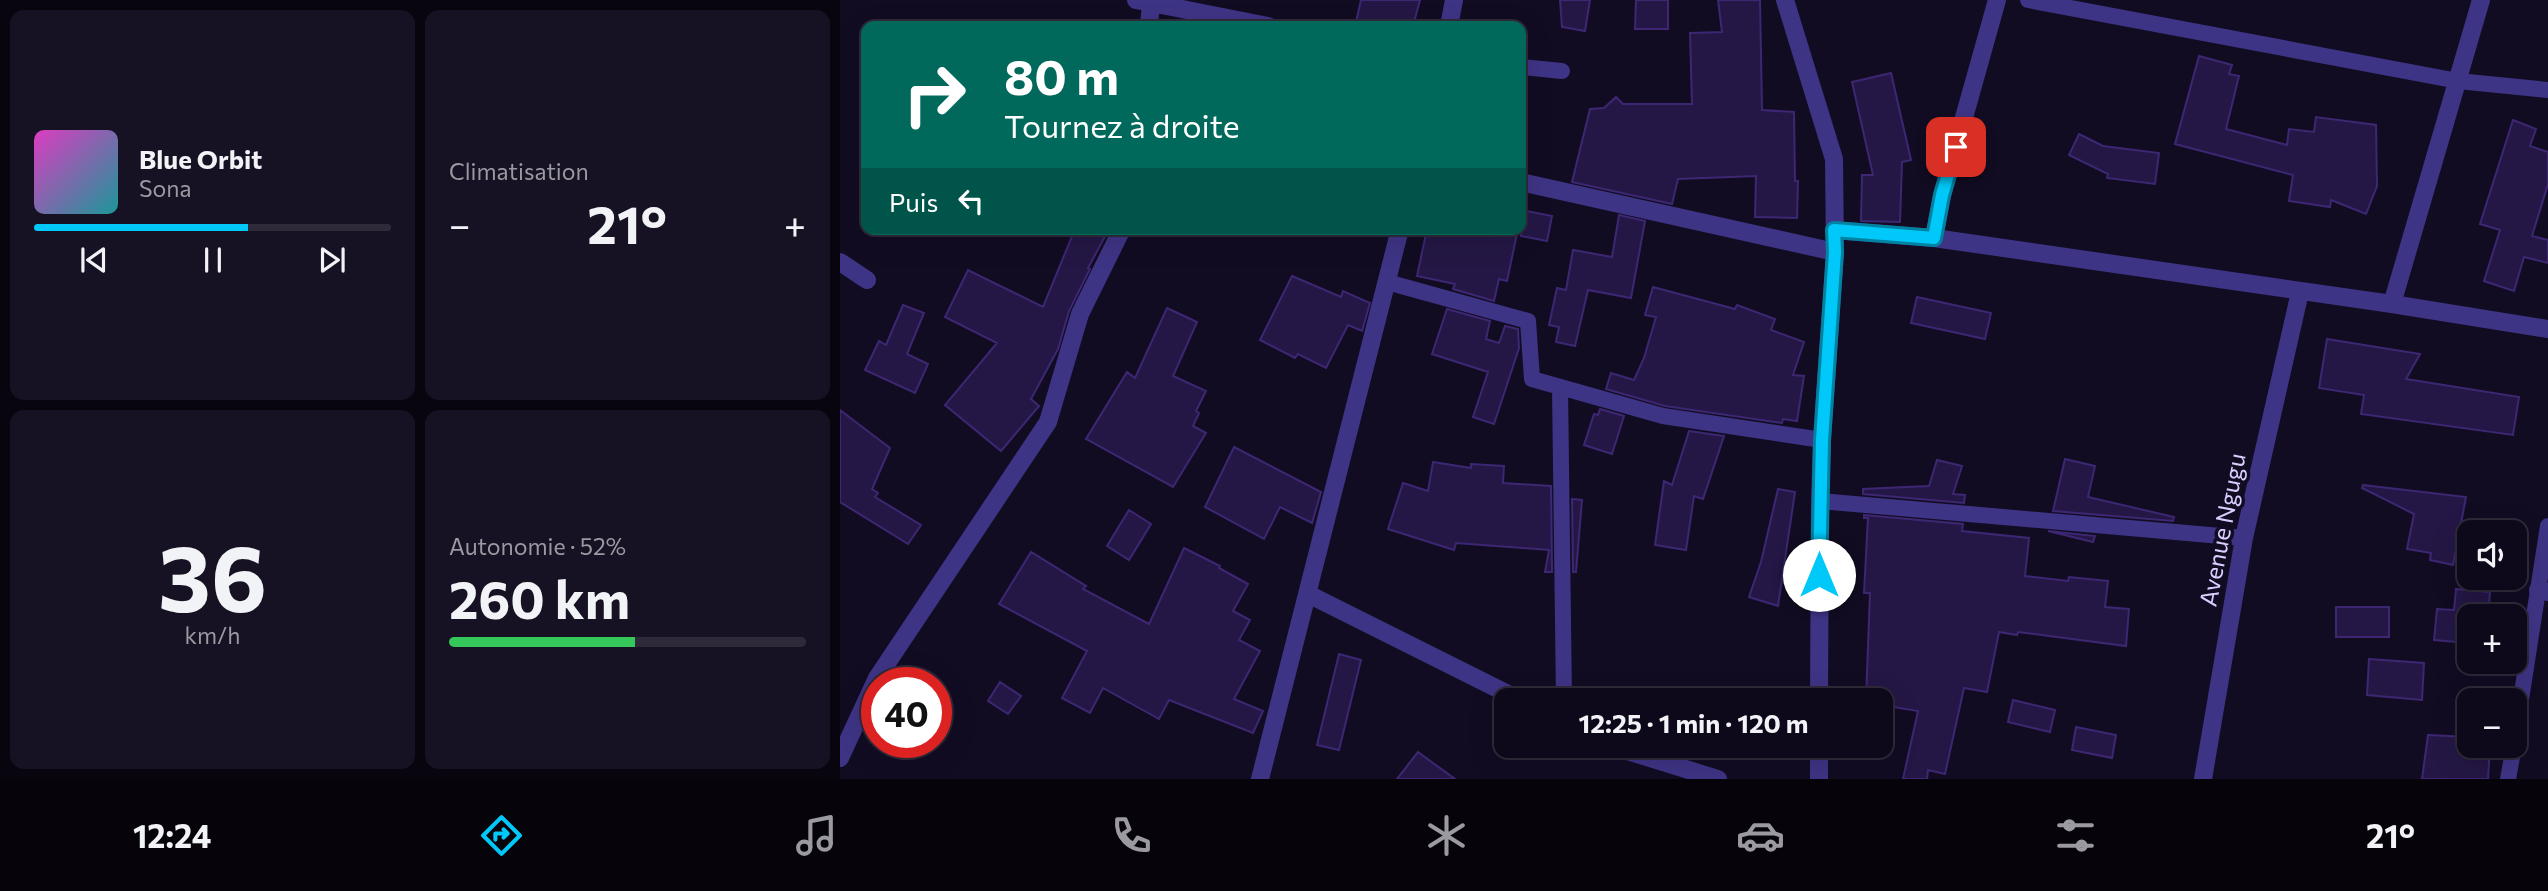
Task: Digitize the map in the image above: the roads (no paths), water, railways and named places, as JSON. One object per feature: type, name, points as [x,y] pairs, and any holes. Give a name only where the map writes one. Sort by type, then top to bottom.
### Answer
[{"type":"street","points":[[1450,21],[1454,0]]},
{"type":"street","points":[[1785,0],[1834,159],[1835,252],[1820,501],[1819,688]]},
{"type":"street","points":[[1934,238],[1942,195],[1997,0]]},
{"type":"street","points":[[2392,304],[2480,0]]},
{"type":"street","points":[[1148,21],[1143,2],[1198,6],[1250,21]]},
{"type":"street","points":[[1526,183],[1835,252]]},
{"type":"street","points":[[1834,230],[1934,238],[2392,304],[2548,330]]},
{"type":"street","points":[[840,758],[877,678],[1048,422],[1080,314],[1119,235]]},
{"type":"street","points":[[1260,779],[1399,235]]},
{"type":"street","points":[[840,262],[867,280]]},
{"type":"street","name":"Avenue Ngugu","points":[[2203,779],[2244,538],[2301,292]]},
{"type":"street","points":[[1308,594],[1496,688]]},
{"type":"street","points":[[1650,758],[1718,779]]},
{"type":"street","points":[[1819,758],[1819,779]]},
{"type":"lane","points":[[2028,0],[2458,81],[2548,90]]},
{"type":"lane","points":[[1526,67],[1562,71]]},
{"type":"lane","points":[[1387,282],[1528,321],[1532,379],[1663,416],[1822,440]]},
{"type":"lane","points":[[1560,387],[1564,688]]},
{"type":"lane","points":[[1820,501],[2244,538]]},
{"type":"lane","points":[[2525,688],[2543,591],[2548,526]]},
{"type":"lane","points":[[2508,779],[2512,758]]}]
